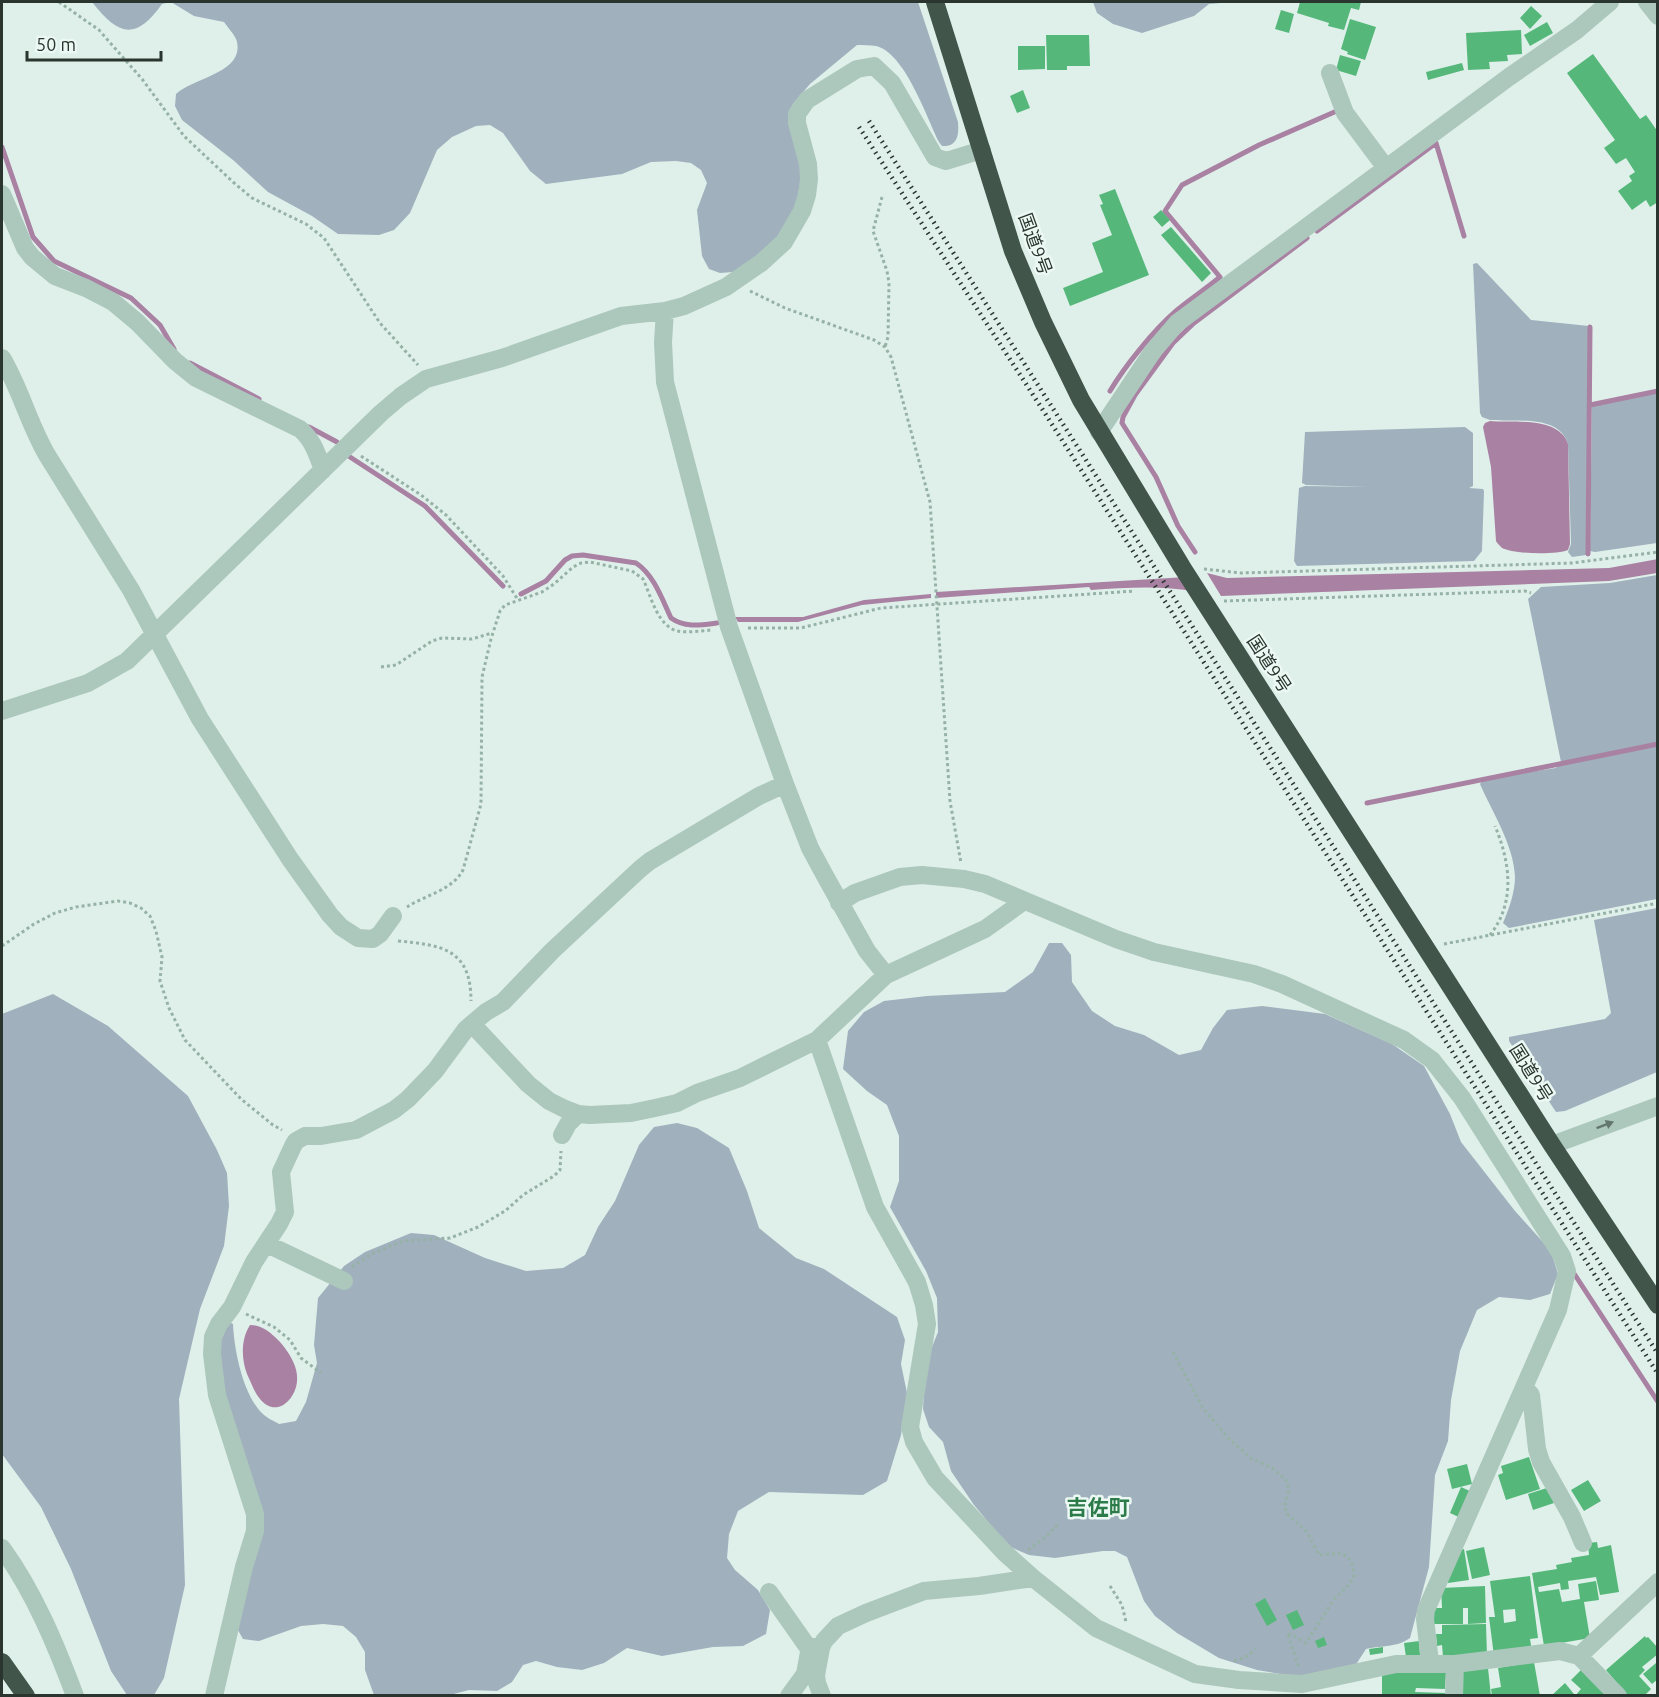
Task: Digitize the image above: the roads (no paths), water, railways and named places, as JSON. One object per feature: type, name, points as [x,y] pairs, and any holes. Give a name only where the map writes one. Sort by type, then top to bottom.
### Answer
[{"type":"highway","name":"国道9号","points":[[935,2],[1013,251],[1061,359],[1099,432],[1182,567],[1552,1145],[1658,1305]]},
{"type":"highway","points":[[2,1662],[26,1695]]},
{"type":"street","points":[[1099,432],[1153,351],[1177,323],[1509,77],[1577,30],[1610,2]]},
{"type":"street","points":[[1647,2],[1658,16]]},
{"type":"street","points":[[2,711],[102,677],[127,661],[400,396],[426,379],[502,358],[621,316],[665,311],[698,301],[738,279],[761,263],[779,247],[794,227],[802,211],[809,179],[805,149],[797,123],[800,106],[857,69],[874,66],[886,76],[935,157],[946,161],[982,150]]},
{"type":"street","points":[[1330,73],[1345,113],[1386,168]]},
{"type":"street","points":[[2,194],[20,238],[32,257],[55,276],[113,302],[137,322],[160,348],[196,378],[300,429],[315,447],[322,470]]},
{"type":"street","points":[[665,311],[663,342],[665,382],[729,627],[810,848],[867,951],[886,975]]},
{"type":"street","points":[[2,358],[15,383],[34,432],[130,590],[206,728],[290,859],[340,927],[358,938],[373,939],[380,934],[393,916]]},
{"type":"street","points":[[214,1695],[244,1567],[255,1531],[255,1514],[217,1395],[212,1354],[213,1337],[219,1324],[232,1307],[254,1262],[285,1212],[281,1172],[293,1146],[300,1138],[356,1130],[394,1110],[423,1085],[458,1038],[472,1024],[503,1002],[552,951],[650,861],[759,796],[785,784]]},
{"type":"street","points":[[839,903],[855,893],[900,877],[922,875],[964,879],[985,884],[1024,902],[1154,952],[1231,967],[1282,984],[1404,1040],[1432,1060],[1462,1098],[1565,1263],[1567,1271],[1558,1310],[1426,1610],[1430,1662]]},
{"type":"street","points":[[472,1024],[528,1084],[549,1101],[578,1114],[631,1113],[677,1103],[697,1093],[740,1078],[817,1040],[886,975],[985,929],[1024,902]]},
{"type":"street","points":[[817,1040],[875,1207],[917,1282],[924,1305],[927,1324],[910,1427],[914,1443],[935,1478],[1008,1556],[1033,1578],[1096,1628],[1195,1674],[1239,1680],[1302,1683],[1396,1664],[1430,1662],[1455,1664],[1560,1651],[1582,1659],[1618,1695]]},
{"type":"street","points":[[1552,1145],[1658,1106]]},
{"type":"street","points":[[562,1135],[568,1124],[578,1114]]},
{"type":"street","points":[[267,1244],[342,1280]]},
{"type":"street","points":[[1524,1387],[1531,1395],[1537,1449],[1541,1462],[1572,1517],[1583,1543]]},
{"type":"street","points":[[2,1548],[35,1603],[75,1695]]},
{"type":"street","points":[[789,1695],[805,1674],[815,1648],[838,1626],[924,1591],[1033,1578]]},
{"type":"street","points":[[1582,1659],[1658,1582]]},
{"type":"street","points":[[769,1592],[815,1648],[817,1683],[822,1695]]},
{"type":"street","points":[[1582,1659],[1658,1597]]},
{"type":"street","points":[[1454,1695],[1455,1664]]},
{"type":"waterway","points":[[1110,391],[1131,360],[1158,328],[1220,277],[1165,211],[1182,185],[1259,145],[1339,110]]},
{"type":"waterway","points":[[1317,231],[1436,143],[1464,236]]},
{"type":"waterway","points":[[2,147],[33,237],[54,261],[131,298],[160,325],[174,349]]},
{"type":"waterway","points":[[1195,552],[1178,526],[1156,477],[1122,423],[1123,417],[1135,395],[1173,343],[1194,323],[1307,238]]},
{"type":"waterway","points":[[1588,554],[1590,327]]},
{"type":"waterway","points":[[190,363],[259,399]]},
{"type":"waterway","points":[[1590,405],[1658,391]]},
{"type":"waterway","points":[[309,427],[337,442]]},
{"type":"waterway","points":[[350,457],[425,506],[503,586]]},
{"type":"waterway","points":[[521,594],[546,581],[565,560],[572,556],[583,555],[636,563],[653,581],[671,618],[687,625],[717,623]]},
{"type":"waterway","points":[[1367,803],[1658,744]]},
{"type":"waterway","points":[[1575,1275],[1658,1402]]},
{"type":"railway","points":[[869,121],[1658,1354]]},
{"type":"railway","points":[[859,127],[1039,404],[1658,1374]]},
{"type":"district","name":"吉佐町","points":[[1098,1508]]}]
